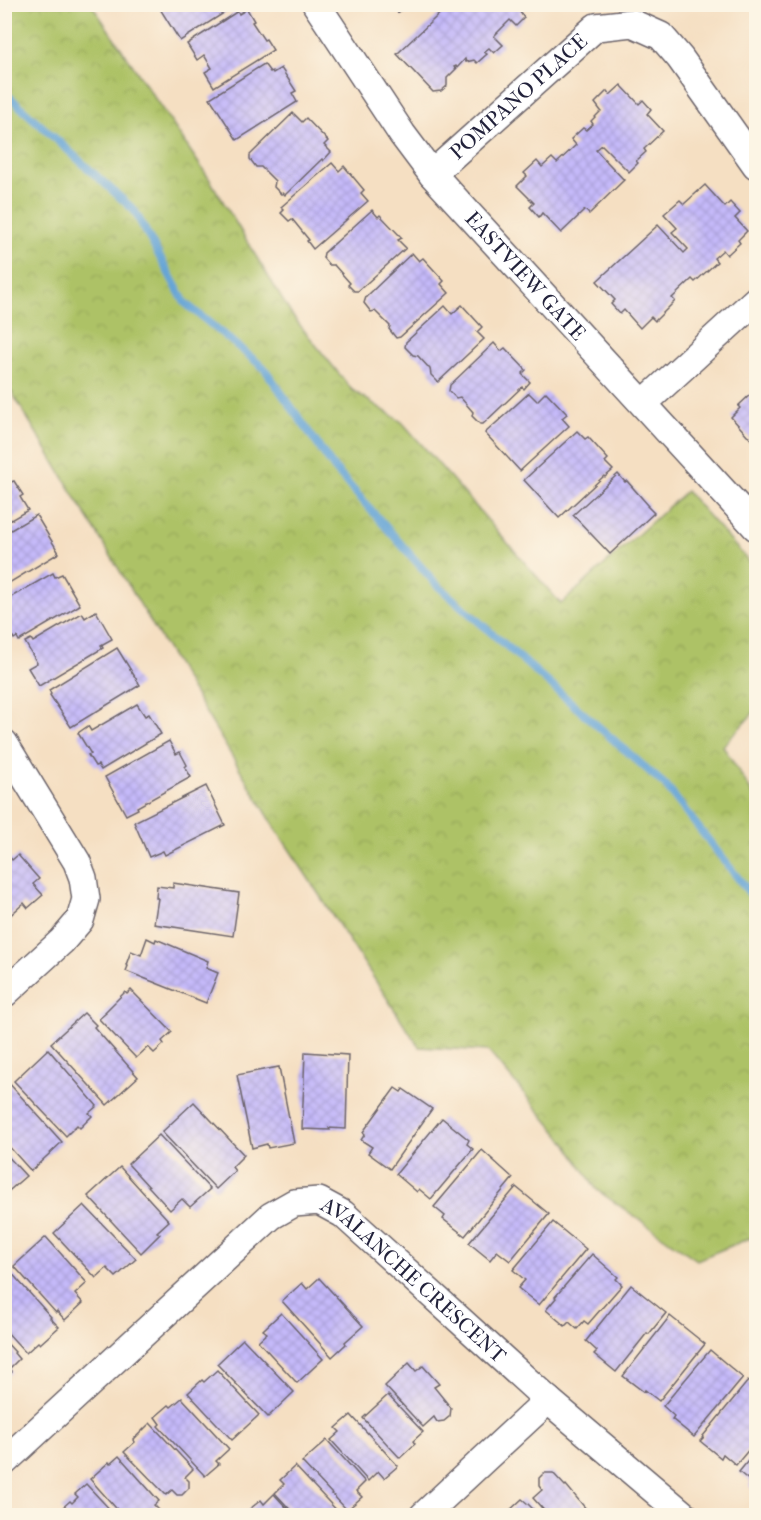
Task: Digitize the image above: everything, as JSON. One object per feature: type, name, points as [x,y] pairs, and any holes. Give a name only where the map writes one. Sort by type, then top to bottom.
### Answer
[{"type":"street","name":"EASTVIEW GATE","points":[[316,4],[402,135],[432,174],[756,527]]},
{"type":"street","name":"POMPANO PLACE","points":[[432,174],[596,27],[632,23],[661,36],[680,58],[756,165]]},
{"type":"street","points":[[644,403],[756,300]]},
{"type":"street","points":[[4,743],[77,862],[83,878],[86,899],[80,920],[62,941],[4,994]]},
{"type":"street","name":"AVALANCHE CRESCENT","points":[[4,1462],[271,1216],[294,1203],[318,1201],[342,1214],[548,1400],[685,1515]]},
{"type":"street","points":[[423,1515],[548,1400]]},
{"type":"green space","points":[[5,4],[92,5],[210,180],[291,314],[352,390],[402,422],[561,604],[686,491],[756,569],[756,710],[723,746],[756,799],[756,1245],[750,1238],[697,1260],[597,1190],[566,1143],[488,1051],[419,1047],[276,829],[5,381]]},
{"type":"building","points":[[157,4],[238,4],[180,41]]},
{"type":"building","points":[[382,4],[406,4],[398,13],[392,6],[387,10]]},
{"type":"building","points":[[450,4],[528,4],[520,12],[524,18],[516,26],[510,20],[494,36],[503,45],[494,53],[489,48],[484,52],[487,54],[477,63],[474,60],[466,62],[465,59],[457,68],[454,67],[456,69],[447,78],[447,86],[441,91],[433,92],[397,54]]},
{"type":"building","points":[[247,9],[254,21],[252,22],[273,50],[214,87],[205,72],[212,68],[204,55],[197,60],[187,44],[238,11],[239,14]]},
{"type":"building","points":[[264,64],[273,73],[281,68],[296,91],[292,93],[297,102],[237,140],[210,98]]},
{"type":"building","points":[[621,85],[639,104],[643,100],[651,109],[647,114],[663,131],[644,149],[646,152],[629,172],[602,145],[596,150],[624,180],[589,214],[585,210],[561,233],[542,213],[539,217],[530,207],[534,203],[517,186],[527,176],[524,173],[537,161],[542,167],[552,158],[557,163],[576,145],[571,139],[583,128],[586,130],[593,124],[591,121],[601,111],[595,103],[607,91],[610,95]]},
{"type":"building","points":[[293,113],[302,122],[306,118],[328,141],[324,145],[331,152],[285,195],[274,187],[275,181],[261,167],[256,167],[250,155]]},
{"type":"building","points":[[332,163],[339,171],[344,166],[364,190],[361,193],[368,201],[313,249],[307,241],[309,240],[292,219],[289,221],[281,213],[284,210],[281,207]]},
{"type":"building","points":[[705,185],[725,207],[730,202],[740,213],[735,218],[747,231],[738,240],[740,243],[727,255],[723,250],[714,258],[717,262],[695,282],[692,279],[672,298],[675,301],[655,321],[651,317],[640,328],[624,310],[620,314],[611,304],[615,300],[597,281],[658,225],[684,253],[688,249],[672,232],[677,228],[664,214],[680,200],[684,204]]},
{"type":"building","points":[[372,210],[378,217],[380,215],[402,238],[398,240],[406,248],[358,291],[354,291],[334,265],[329,265],[323,258],[324,253]]},
{"type":"building","points":[[412,253],[419,261],[423,258],[444,281],[441,284],[449,293],[400,337],[396,338],[389,329],[390,326],[375,311],[371,312],[364,303],[366,297]]},
{"type":"building","points":[[462,305],[482,327],[477,332],[484,339],[438,382],[418,356],[413,355],[405,347],[406,342],[445,306],[452,314]]},
{"type":"building","points":[[494,343],[501,351],[505,348],[526,370],[522,374],[530,382],[483,424],[480,424],[460,397],[456,398],[449,391],[450,385]]},
{"type":"building","points":[[546,392],[567,414],[562,418],[569,426],[520,471],[485,433],[529,393],[537,401]]},
{"type":"building","points":[[752,393],[756,399],[756,445],[731,417],[740,408],[738,406]]},
{"type":"building","points":[[577,431],[585,439],[588,437],[608,459],[605,462],[613,470],[559,518],[524,480]]},
{"type":"building","points":[[4,472],[11,482],[14,481],[23,495],[20,497],[28,510],[4,524]]},
{"type":"building","points":[[618,474],[625,482],[627,481],[654,513],[610,554],[573,515]]},
{"type":"building","points":[[36,515],[59,553],[4,586],[4,534]]},
{"type":"building","points":[[53,573],[55,577],[62,574],[80,605],[19,641],[17,637],[14,639],[7,627],[10,625],[4,615],[4,601]]},
{"type":"building","points":[[96,611],[112,639],[101,645],[103,648],[39,686],[28,668],[37,663],[25,642],[31,639],[33,642],[82,613],[85,618]]},
{"type":"building","points":[[117,648],[140,685],[71,727],[49,690]]},
{"type":"building","points":[[137,704],[145,716],[149,714],[161,734],[101,770],[98,765],[95,766],[88,755],[91,754],[78,733],[88,726],[91,731]]},
{"type":"building","points":[[169,741],[176,754],[180,752],[191,777],[126,815],[105,777]]},
{"type":"building","points":[[206,786],[225,825],[165,855],[163,851],[149,857],[134,822]]},
{"type":"building","points":[[4,851],[12,860],[18,855],[39,879],[33,884],[43,895],[28,908],[24,903],[6,919],[4,918]]},
{"type":"building","points":[[173,883],[239,893],[233,936],[154,924],[158,898],[156,898],[157,886],[173,888]]},
{"type":"building","points":[[147,938],[155,942],[156,939],[208,961],[206,968],[218,973],[206,1003],[126,971],[131,951],[141,955]]},
{"type":"building","points":[[131,990],[172,1032],[154,1053],[148,1047],[136,1058],[99,1019],[125,992],[127,994]]},
{"type":"building","points":[[84,1013],[138,1077],[107,1105],[51,1043]]},
{"type":"building","points":[[48,1049],[97,1106],[89,1113],[92,1116],[80,1128],[77,1125],[66,1136],[14,1081]]},
{"type":"building","points":[[305,1052],[348,1055],[346,1129],[302,1129]]},
{"type":"building","points":[[279,1067],[294,1143],[268,1148],[267,1144],[252,1148],[237,1075]]},
{"type":"building","points":[[7,1081],[62,1142],[31,1171],[4,1141],[4,1083]]},
{"type":"building","points":[[395,1088],[401,1092],[403,1089],[432,1109],[390,1169],[368,1153],[372,1147],[361,1140],[365,1134],[363,1132]]},
{"type":"building","points":[[194,1102],[244,1155],[232,1167],[235,1171],[216,1189],[162,1132]]},
{"type":"building","points":[[442,1118],[469,1140],[467,1144],[473,1149],[431,1199],[419,1189],[417,1192],[396,1174]]},
{"type":"building","points":[[159,1135],[210,1189],[190,1207],[182,1199],[170,1210],[128,1164]]},
{"type":"building","points":[[482,1150],[513,1178],[465,1236],[443,1219],[445,1216],[434,1207]]},
{"type":"building","points":[[4,1152],[26,1176],[4,1195]]},
{"type":"building","points":[[120,1167],[169,1221],[141,1253],[88,1196]]},
{"type":"building","points":[[516,1187],[549,1214],[510,1261],[497,1251],[490,1260],[469,1243]]},
{"type":"building","points":[[84,1205],[136,1259],[116,1277],[107,1268],[96,1278],[54,1233]]},
{"type":"building","points":[[553,1222],[586,1249],[539,1305],[518,1288],[525,1280],[513,1270]]},
{"type":"building","points":[[46,1237],[87,1283],[75,1294],[83,1303],[65,1320],[14,1266]]},
{"type":"building","points":[[592,1254],[618,1277],[616,1279],[622,1285],[588,1324],[584,1321],[577,1329],[569,1322],[565,1326],[546,1310]]},
{"type":"building","points":[[8,1269],[59,1327],[26,1353],[4,1329],[4,1273]]},
{"type":"building","points":[[319,1278],[363,1326],[332,1357],[282,1301],[302,1283],[307,1289]]},
{"type":"building","points":[[631,1285],[666,1313],[616,1372],[594,1354],[597,1351],[586,1341]]},
{"type":"building","points":[[281,1313],[323,1359],[297,1383],[258,1341],[267,1333],[263,1330]]},
{"type":"building","points":[[670,1316],[705,1344],[659,1401],[623,1376]]},
{"type":"building","points":[[243,1339],[294,1392],[268,1417],[217,1364]]},
{"type":"building","points":[[4,1340],[19,1359],[9,1369],[12,1372],[4,1379]]},
{"type":"building","points":[[710,1350],[743,1378],[694,1437],[672,1419],[674,1416],[663,1406]]},
{"type":"building","points":[[409,1363],[416,1371],[423,1366],[439,1384],[434,1387],[451,1408],[450,1416],[444,1421],[437,1422],[434,1417],[423,1427],[385,1386]]},
{"type":"building","points":[[217,1370],[259,1415],[232,1440],[188,1393]]},
{"type":"building","points":[[748,1381],[756,1388],[756,1441],[736,1465],[723,1454],[721,1458],[700,1441]]},
{"type":"building","points":[[388,1395],[423,1432],[413,1441],[415,1444],[400,1458],[363,1418]]},
{"type":"building","points":[[182,1398],[229,1449],[216,1461],[219,1464],[205,1476],[158,1426],[160,1424],[155,1417]]},
{"type":"building","points":[[351,1415],[398,1466],[384,1478],[378,1471],[368,1481],[331,1440],[340,1432],[336,1428]]},
{"type":"building","points":[[150,1423],[193,1469],[185,1477],[189,1481],[189,1488],[182,1495],[177,1495],[172,1490],[166,1495],[124,1452]]},
{"type":"building","points":[[327,1440],[365,1482],[356,1491],[362,1497],[347,1510],[302,1462]]},
{"type":"building","points":[[756,1451],[756,1491],[749,1485],[751,1482],[739,1472]]},
{"type":"building","points":[[119,1456],[159,1501],[154,1505],[159,1510],[159,1516],[123,1516],[90,1479]]},
{"type":"building","points":[[295,1466],[342,1516],[296,1516],[275,1493],[284,1484],[280,1480]]},
{"type":"building","points":[[544,1473],[553,1473],[592,1516],[549,1516],[533,1498],[542,1490],[539,1486],[539,1478]]},
{"type":"building","points":[[86,1484],[116,1516],[67,1516],[61,1509],[78,1497],[75,1494]]},
{"type":"building","points":[[274,1494],[294,1516],[247,1516],[245,1513],[261,1500],[264,1504]]},
{"type":"building","points":[[522,1499],[540,1516],[508,1516],[510,1514],[508,1512]]},
{"type":"waterway","points":[[4,92],[134,210],[185,303],[264,368],[334,468],[437,585],[665,785],[756,901]]}]
